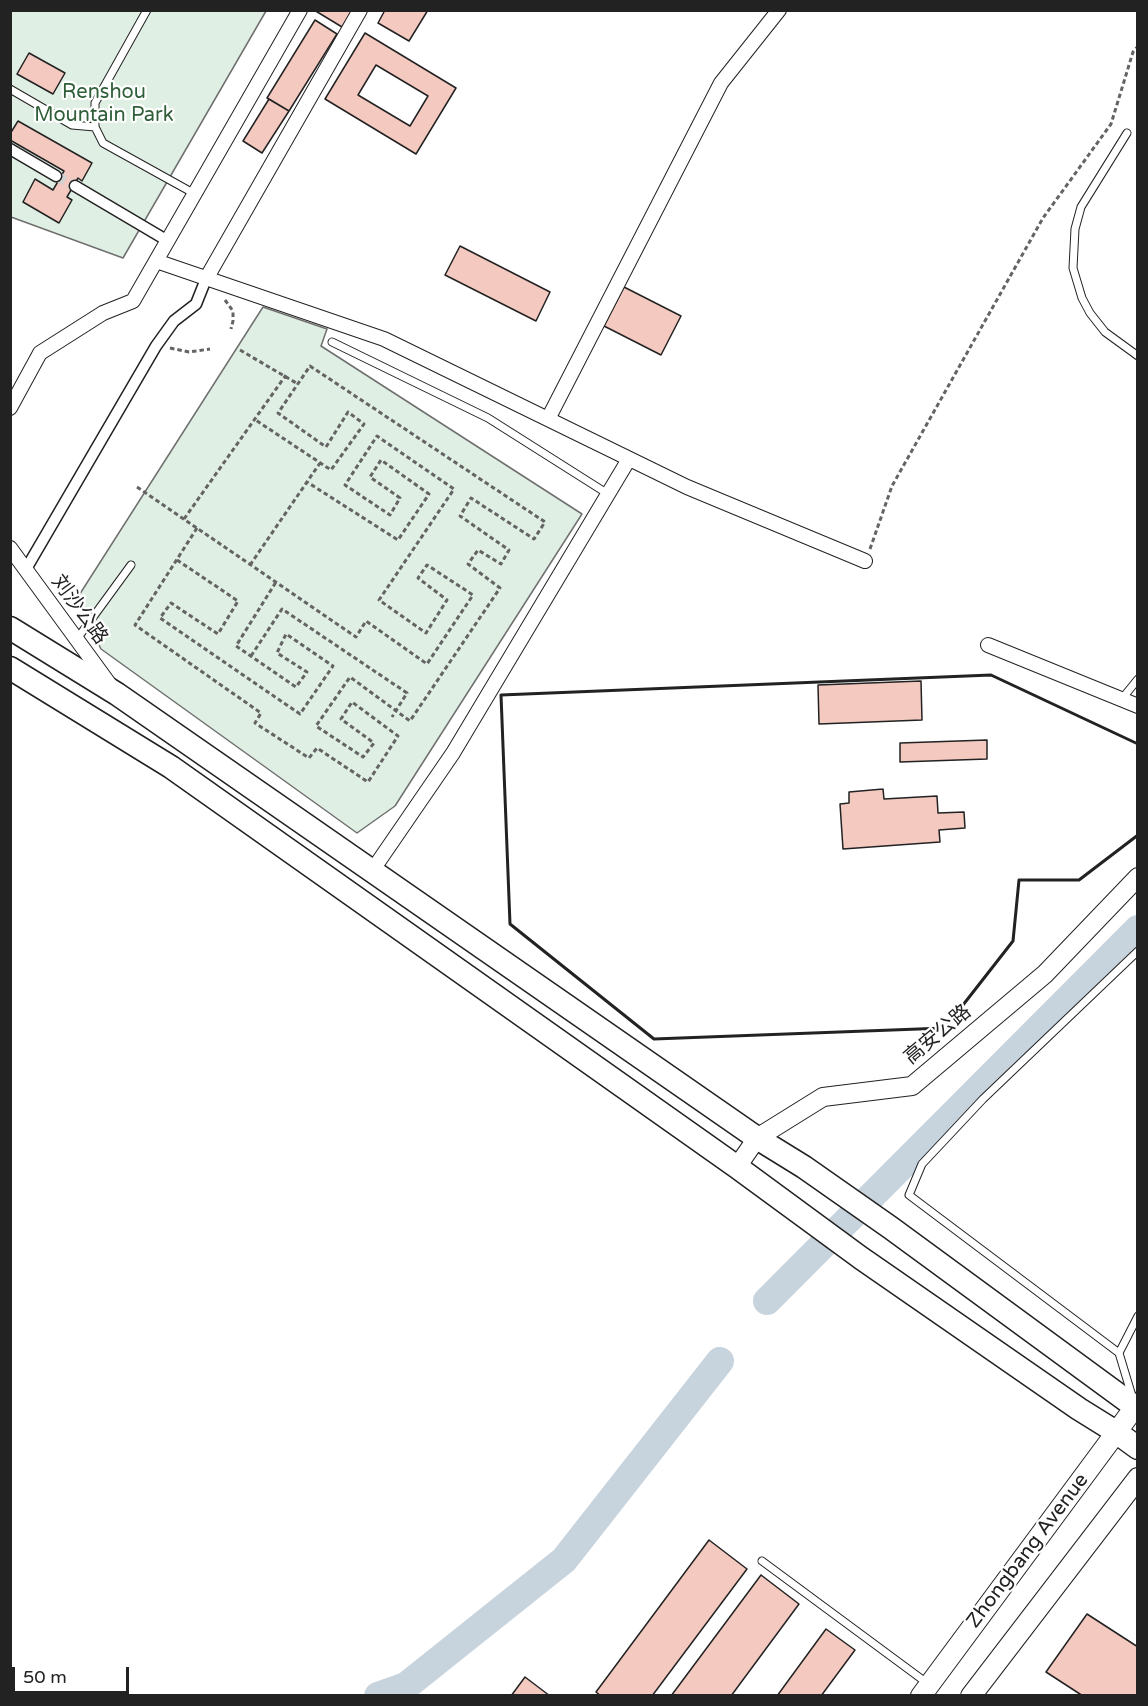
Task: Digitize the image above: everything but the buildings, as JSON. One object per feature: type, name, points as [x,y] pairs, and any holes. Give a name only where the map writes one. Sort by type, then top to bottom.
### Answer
[{"type":"main road","points":[[10,628],[117,694],[758,1138],[804,1167],[1136,1408]]},
{"type":"main road","points":[[10,668],[171,767],[737,1167],[861,1258],[1137,1448]]},
{"type":"main road","name":"Zhongbang Avenue","points":[[925,1690],[1136,1408]]},
{"type":"main road","points":[[971,1695],[1137,1478]]},
{"type":"street","points":[[10,408],[40,353],[103,313],[133,301],[300,10]]},
{"type":"street","points":[[26,569],[156,346],[174,321],[196,304],[206,279],[360,10]]},
{"type":"street","points":[[548,419],[721,83],[779,10]]},
{"type":"street","points":[[10,149],[56,176]]},
{"type":"street","points":[[75,186],[168,240]]},
{"type":"street","points":[[156,261],[384,339],[687,487],[865,561]]},
{"type":"street","points":[[372,871],[453,753],[629,459]]},
{"type":"street","name":"刘沙公路","points":[[10,548],[117,694]]},
{"type":"street","points":[[988,645],[1137,706]]},
{"type":"street","name":"高安公路","points":[[737,1167],[758,1138],[823,1097],[912,1086],[1044,974],[1137,877]]},
{"type":"lane","points":[[147,10],[95,103],[95,127],[103,143],[195,194]]},
{"type":"lane","points":[[10,89],[72,125],[95,127]]},
{"type":"lane","points":[[1127,133],[1082,207],[1075,229],[1074,268],[1082,298],[1090,313],[1105,332],[1137,356]]},
{"type":"lane","points":[[332,342],[488,418],[608,495]]},
{"type":"lane","points":[[77,639],[131,565]]},
{"type":"lane","points":[[1121,700],[1137,679]]},
{"type":"lane","points":[[1136,1408],[1119,1353],[909,1195],[922,1164],[983,1099],[1137,951]]},
{"type":"lane","points":[[1119,1353],[1137,1316]]},
{"type":"lane","points":[[762,1561],[925,1690]]},
{"type":"path","points":[[865,561],[892,486],[1043,218],[1111,124],[1133,52],[1137,46]]},
{"type":"path","points":[[206,279],[233,311],[234,321],[231,329]]},
{"type":"path","points":[[156,346],[189,352],[210,349]]},
{"type":"path","points":[[240,350],[298,384]]},
{"type":"path","points":[[197,528],[135,625],[261,713],[255,723],[309,758],[317,748],[368,782],[398,736],[352,702],[341,719],[374,743],[363,758],[316,726],[350,677],[410,722],[500,588],[468,564],[478,550],[501,564],[509,550],[460,516],[471,498],[534,539],[545,522],[310,366],[278,413],[326,447],[348,412],[364,424],[331,470],[255,419]]},
{"type":"path","points":[[184,519],[286,375]]},
{"type":"path","points":[[137,487],[356,637],[366,621],[427,664],[473,595],[427,565],[418,578],[447,600],[426,633],[379,600],[454,489],[377,436],[345,485],[390,515],[400,498],[370,477],[381,460],[429,494],[398,540],[307,482]]},
{"type":"path","points":[[250,565],[320,463]]},
{"type":"path","points":[[177,560],[238,601],[218,634],[171,603],[160,618],[300,714],[333,666],[286,634],[277,653],[307,672],[296,687],[236,646],[276,582]]},
{"type":"path","points":[[250,656],[282,609],[407,693],[392,717]]},
{"type":"green space","name":"Renshou Mountain Park","points":[[10,11],[266,11],[123,258],[11,217]]},
{"type":"green space","points":[[263,307],[327,329],[321,346],[582,514],[395,806],[357,833],[101,649],[76,600]]},
{"type":"waterway","points":[[767,1301],[1138,929]]},
{"type":"waterway","points":[[378,1696],[406,1686],[564,1560],[720,1361]]},
{"type":"tunnel","points":[[56,176],[75,186]]},
{"type":"wall","points":[[1138,744],[991,675],[501,695],[510,924],[654,1039],[945,1028],[1013,941],[1019,880],[1079,880],[1138,835]]}]
